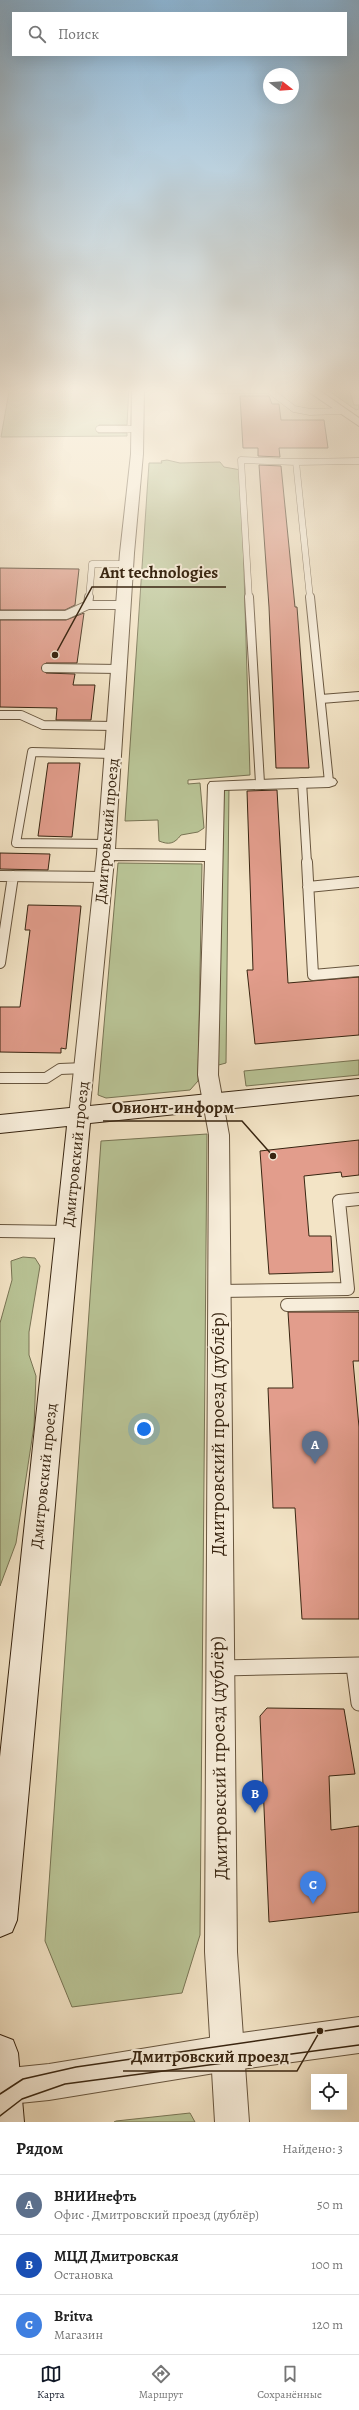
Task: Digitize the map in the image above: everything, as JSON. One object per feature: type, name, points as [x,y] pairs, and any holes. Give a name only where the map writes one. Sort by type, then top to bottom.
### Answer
[{"type":"main road","points":[[0,1124],[359,1088]]},
{"type":"main road","name":"Дмитровский проезд","points":[[0,1920],[4,1833],[45,1470],[79,1116]]},
{"type":"main road","points":[[5,2122],[1,2076],[49,2082],[227,2053],[359,2035]]},
{"type":"street","name":"Дмитровский проезд","points":[[79,1116],[104,877],[133,485]]},
{"type":"street","points":[[260,784],[329,782]]},
{"type":"street","name":"Дмитровский проезд (дублёр)","points":[[232,2122],[221,1952],[218,1668],[219,1135],[208,1075],[216,784],[260,784]]},
{"type":"street","points":[[106,849],[214,856]]},
{"type":"lane","points":[[242,485],[260,784]]},
{"type":"lane","points":[[298,485],[329,782]]},
{"type":"lane","points":[[88,605],[92,564],[126,564]]},
{"type":"lane","points":[[0,615],[66,614],[88,605],[124,605]]},
{"type":"lane","points":[[46,668],[119,669]]},
{"type":"lane","points":[[321,699],[359,696]]},
{"type":"lane","points":[[0,715],[21,715],[43,724],[115,726]]},
{"type":"lane","points":[[106,849],[16,843],[32,752],[113,754]]},
{"type":"lane","points":[[302,782],[313,975],[359,971]]},
{"type":"lane","points":[[0,876],[104,877]]},
{"type":"lane","points":[[0,963],[13,876]]},
{"type":"lane","points":[[308,887],[359,882]]},
{"type":"lane","points":[[0,1078],[46,1078],[60,1069],[85,1068]]},
{"type":"lane","points":[[218,1292],[348,1289],[339,1201],[359,1199]]},
{"type":"lane","points":[[0,1231],[67,1232]]},
{"type":"lane","points":[[287,1305],[359,1304]]},
{"type":"lane","points":[[218,1668],[357,1666],[359,1703]]},
{"type":"green space","points":[[148,485],[241,485],[250,775],[188,780],[188,784],[200,783],[204,828],[198,832],[181,835],[174,842],[166,843],[159,841],[158,820],[125,821]]},
{"type":"green space","points":[[221,787],[229,787],[226,1063],[215,1066]]},
{"type":"green space","points":[[118,863],[202,864],[198,1081],[190,1090],[106,1098],[98,1095]]},
{"type":"green space","points":[[359,1060],[359,1075],[246,1086],[244,1071]]},
{"type":"green space","points":[[207,1134],[200,1935],[182,1993],[72,2007],[45,1941],[101,1141]]},
{"type":"green space","points":[[23,1257],[35,1258],[40,1266],[29,1332],[29,1355],[36,1376],[34,1426],[16,1543],[0,1586],[0,1323],[12,1280],[11,1261]]},
{"type":"green space","points":[[190,2113],[195,2122],[114,2122],[116,2121]]},
{"type":"building","points":[[260,485],[283,485],[295,607],[297,607],[309,768],[276,768],[269,607]]},
{"type":"building","points":[[0,568],[79,569],[75,605],[65,610],[0,610]]},
{"type":"building","points":[[84,613],[77,663],[46,663],[41,668],[46,673],[75,674],[73,685],[95,685],[91,720],[56,720],[57,708],[0,707],[0,620],[66,620]]},
{"type":"building","points":[[48,763],[80,763],[72,837],[38,836]]},
{"type":"building","points":[[277,790],[288,983],[359,977],[359,1035],[255,1044],[247,970],[253,970],[247,791]]},
{"type":"building","points":[[0,853],[50,854],[48,870],[0,869]]},
{"type":"building","points":[[28,905],[81,906],[66,1049],[61,1048],[61,1053],[0,1052],[0,1007],[20,1007],[30,930],[25,930]]},
{"type":"building","points":[[359,1140],[359,1175],[342,1177],[341,1172],[304,1176],[309,1236],[331,1236],[333,1272],[269,1274],[260,1151]]},
{"type":"building","points":[[288,1312],[359,1312],[359,1361],[353,1361],[359,1427],[359,1619],[302,1619],[295,1508],[273,1508],[268,1388],[293,1388]]},
{"type":"building","points":[[267,1708],[344,1709],[355,1774],[329,1776],[331,1830],[359,1826],[359,1912],[269,1922],[260,1716]]},
{"type":"tram line","points":[[0,2094],[23,2079],[76,2067],[359,2026]]},
{"type":"tram line","points":[[0,2116],[22,2099],[65,2084],[359,2045]]},
{"type":"place","name":"Ant technologies","points":[[55,655]]},
{"type":"place","name":"Овионт-информ","points":[[273,1156]]},
{"type":"place","name":"ВНИИнефть","points":[[315,1464]]},
{"type":"place","name":"МЦД Дмитровская","points":[[255,1813]]},
{"type":"place","name":"Britva","points":[[313,1904]]},
{"type":"place","name":"Дмитровский проезд","points":[[320,2031]]}]
